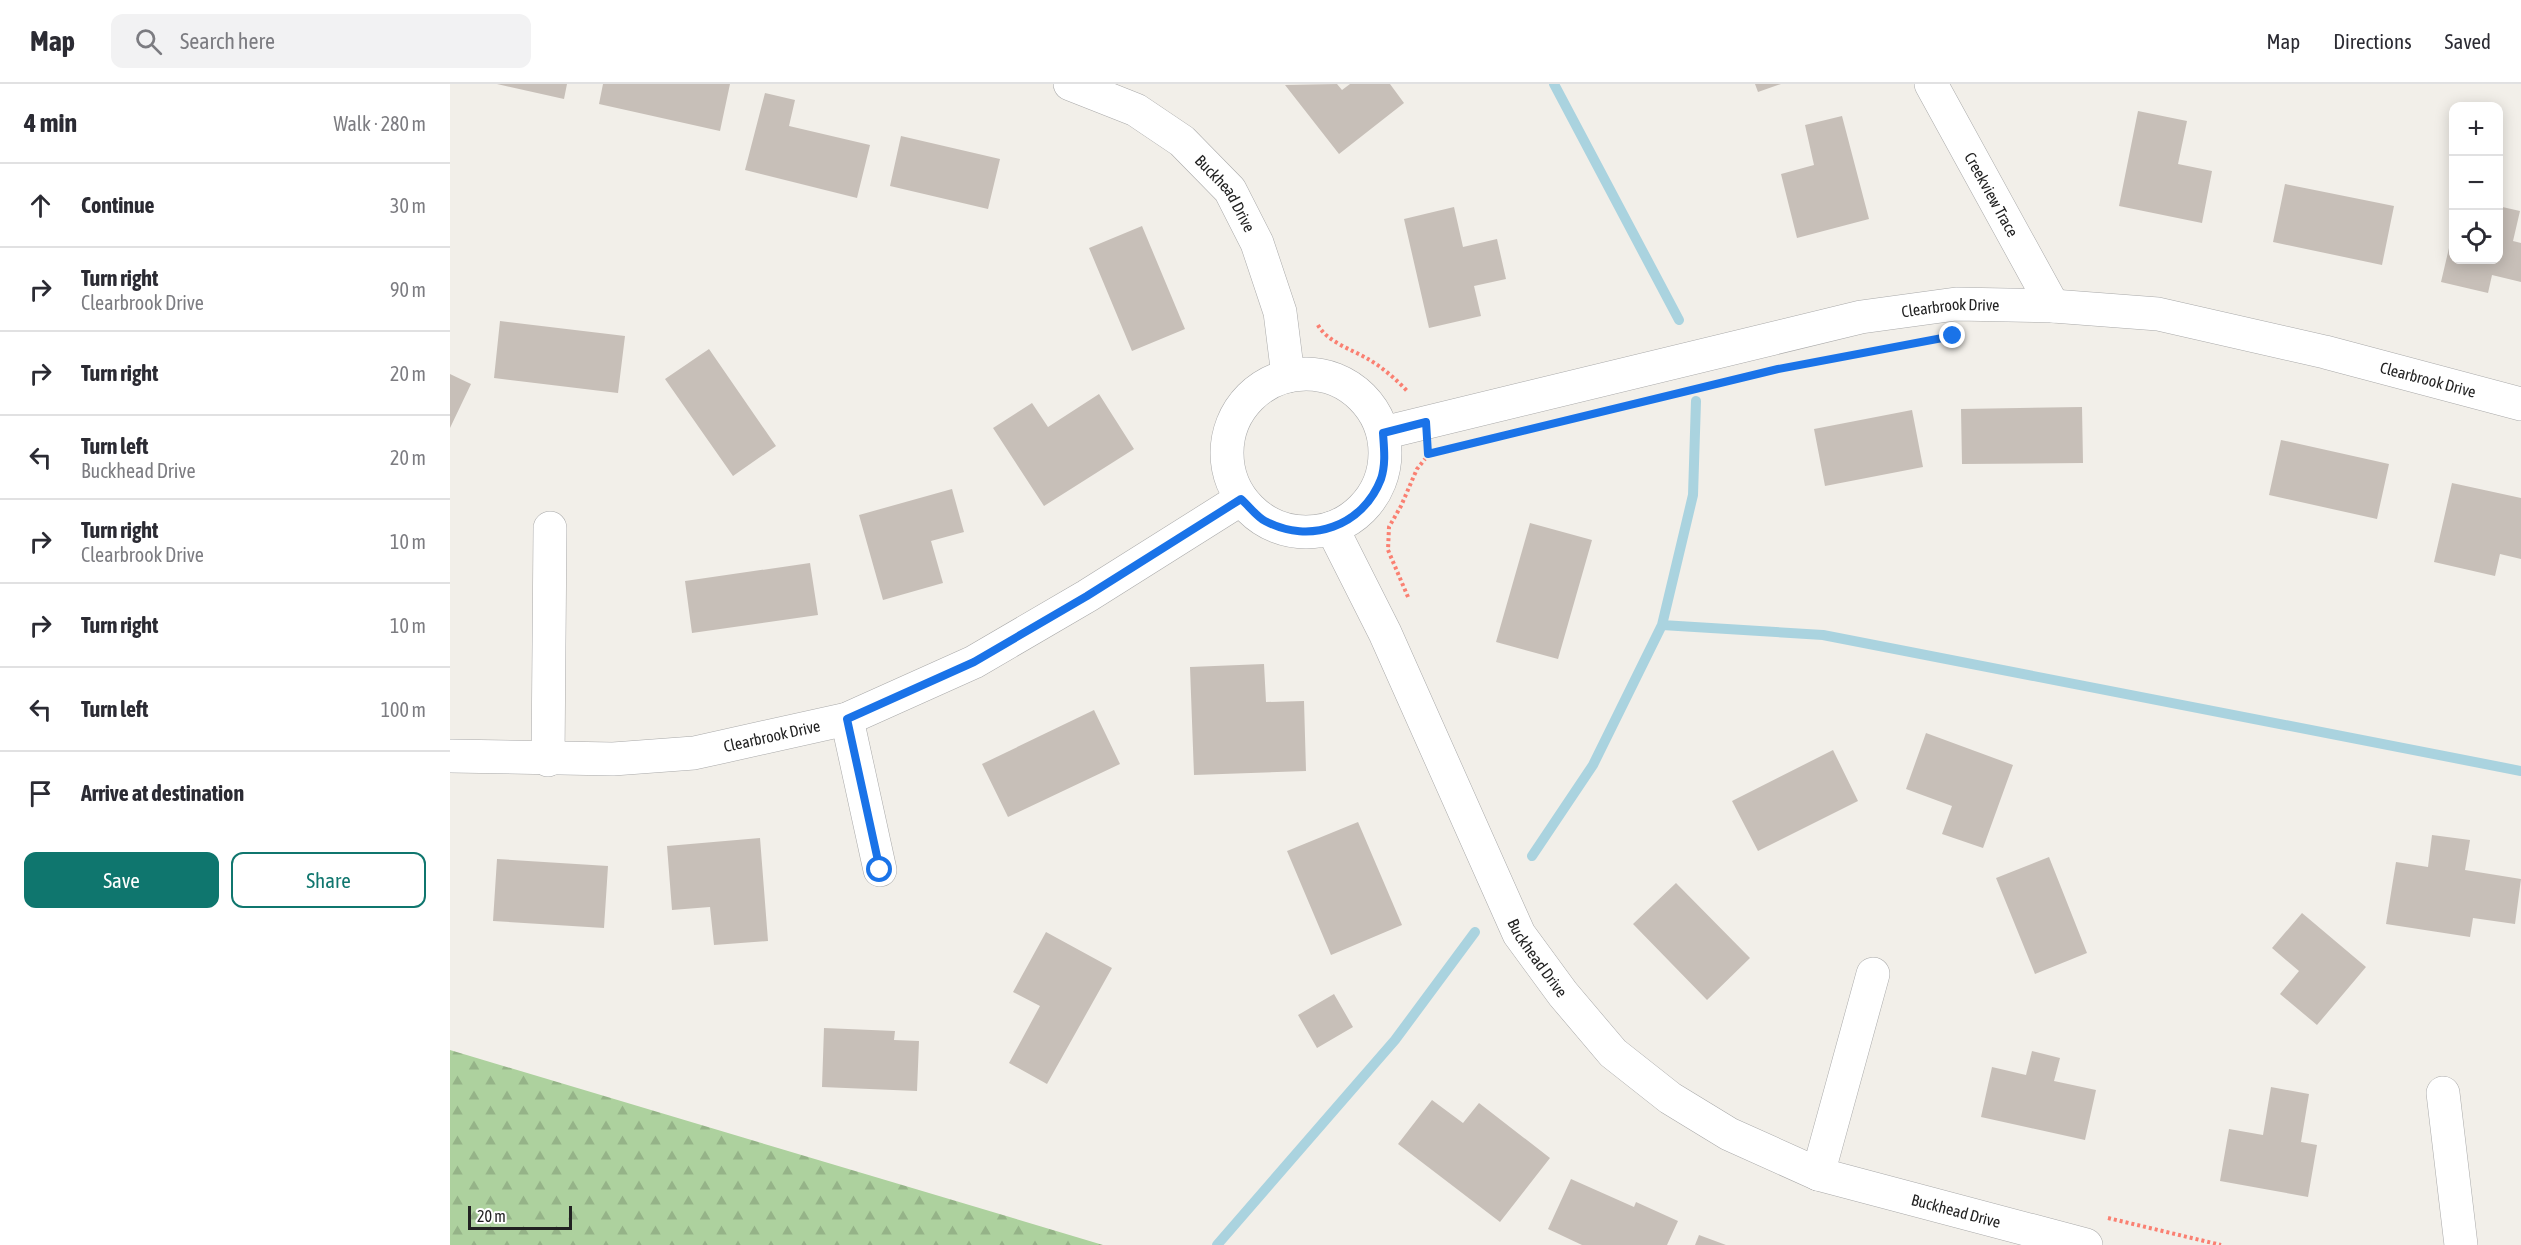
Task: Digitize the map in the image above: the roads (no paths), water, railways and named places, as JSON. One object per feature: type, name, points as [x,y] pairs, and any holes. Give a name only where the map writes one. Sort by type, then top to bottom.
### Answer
[{"type":"street","name":"Buckhead Drive","points":[[1070,84],[1136,110],[1182,141],[1230,190],[1257,243],[1280,312],[1288,376]]},
{"type":"street","name":"Creekview Trace","points":[[1931,84],[2053,306]]},
{"type":"street","name":"Clearbrook Drive","points":[[1383,433],[1861,317],[1956,304],[2053,306],[2158,314],[2325,352],[2521,404]]},
{"type":"street","points":[[1304,374],[1322,376],[1343,383],[1360,395],[1374,413],[1383,433],[1385,455],[1382,477],[1372,497],[1359,512],[1332,528],[1314,532],[1294,531],[1264,521],[1241,499],[1229,475],[1226,451],[1233,422],[1249,397],[1266,384],[1288,376],[1304,374]]},
{"type":"street","name":"Clearbrook Drive","points":[[450,756],[548,760],[613,759],[694,753],[847,719],[974,662],[1087,596],[1241,499]]},
{"type":"street","points":[[548,760],[550,528]]},
{"type":"street","name":"Buckhead Drive","points":[[1332,528],[1385,633],[1519,934],[1563,994],[1613,1053],[1670,1098],[1729,1134],[1818,1174],[2079,1236]]},
{"type":"street","points":[[847,719],[880,870]]},
{"type":"street","points":[[1818,1174],[1873,974]]},
{"type":"street","points":[[2443,1093],[2461,1245]]},
{"type":"waterway","points":[[1554,84],[1679,320]]},
{"type":"waterway","points":[[1532,856],[1593,765],[1662,625],[1693,495],[1696,401]]},
{"type":"waterway","points":[[1662,625],[1823,635],[2521,771]]},
{"type":"waterway","points":[[1217,1245],[1395,1040],[1475,932]]}]
